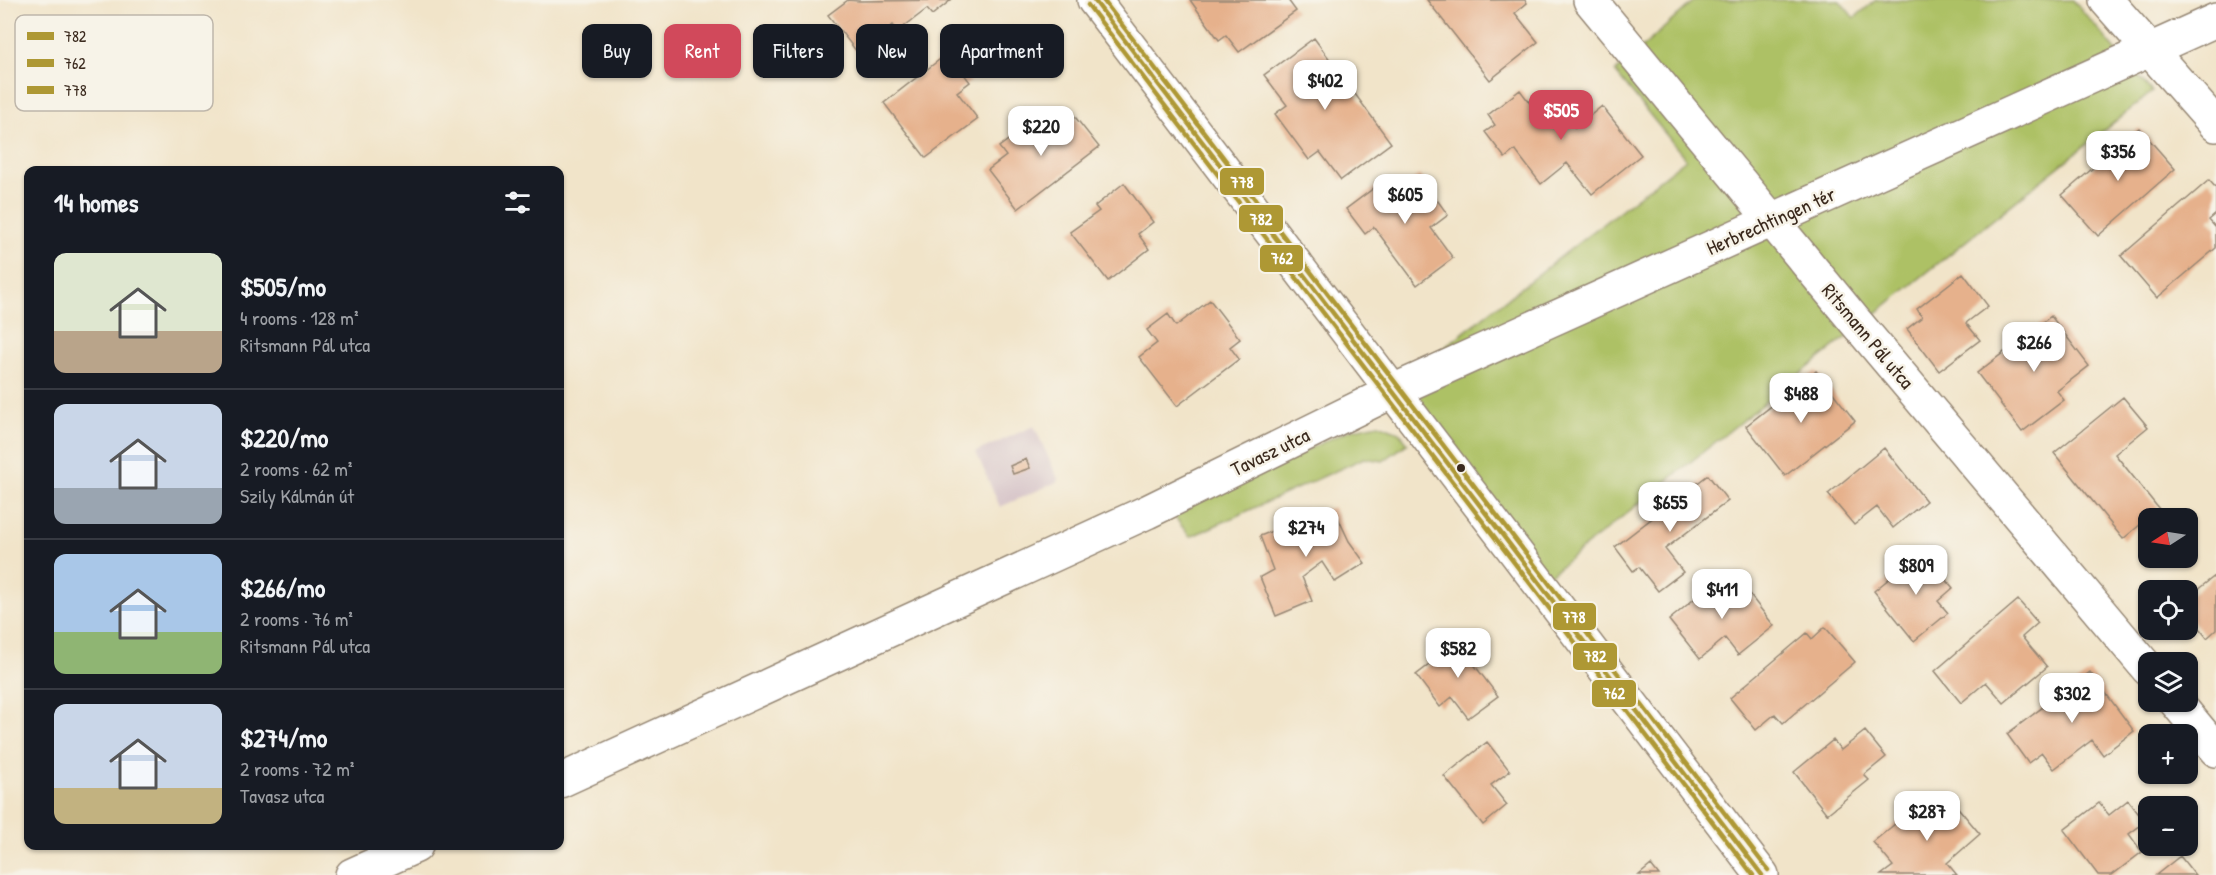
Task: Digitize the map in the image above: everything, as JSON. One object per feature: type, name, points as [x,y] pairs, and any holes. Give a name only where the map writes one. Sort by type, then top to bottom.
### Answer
[{"type":"street","points":[[1094,0],[1762,875]]},
{"type":"street","name":"Ritsmann Pál utca","points":[[1590,0],[2138,657]]},
{"type":"street","points":[[2106,0],[2216,125]]},
{"type":"street","points":[[2150,50],[2216,20]]},
{"type":"street","name":"Herbrechtingen tér","points":[[1393,392],[2150,50]]},
{"type":"street","name":"Tavasz utca","points":[[564,779],[1147,512],[1393,392]]},
{"type":"street","points":[[2184,712],[2216,750]]},
{"type":"street","points":[[352,875],[407,850]]},
{"type":"shaded area","points":[[1034,426],[1059,481],[1000,507],[976,452]]},
{"type":"green space","points":[[1695,0],[1839,0],[1854,18],[1876,0],[2073,0],[2152,92],[1547,577],[1404,379],[1686,159],[1615,72]]},
{"type":"green space","points":[[1379,424],[1399,432],[1408,443],[1383,461],[1364,458],[1190,537],[1172,513],[1349,430]]},
{"type":"building","points":[[848,0],[951,0],[932,15],[927,9],[907,24],[856,24],[856,51],[844,35],[844,24],[835,24],[828,15]]},
{"type":"building","points":[[1190,0],[1288,0],[1296,11],[1239,52],[1226,35],[1219,40]]},
{"type":"building","points":[[1427,0],[1525,0],[1527,3],[1515,13],[1538,42],[1490,80]]},
{"type":"building","points":[[1314,38],[1391,143],[1341,180],[1320,152],[1309,160],[1275,114],[1287,105],[1264,75]]},
{"type":"building","points":[[940,59],[940,78],[967,78],[970,82],[957,92],[978,119],[926,158],[884,103],[916,78],[928,78],[928,69]]},
{"type":"building","points":[[1520,90],[1535,110],[1551,97],[1575,128],[1602,106],[1641,155],[1592,194],[1567,163],[1541,184],[1515,150],[1505,158],[1485,132],[1495,125],[1488,115]]},
{"type":"building","points":[[1068,108],[1099,147],[1018,209],[988,170],[1006,156],[999,147],[1027,126],[1033,135]]},
{"type":"building","points":[[2139,128],[2175,169],[2098,236],[2062,195]]},
{"type":"building","points":[[1419,175],[1448,215],[1431,228],[1453,258],[1417,285],[1374,227],[1365,234],[1346,209],[1386,179],[1396,192]]},
{"type":"building","points":[[2209,180],[2216,188],[2216,214],[2209,220],[2216,228],[2216,248],[2157,298],[2121,256]]},
{"type":"building","points":[[1124,183],[1153,222],[1138,234],[1149,249],[1108,281],[1070,232],[1099,211],[1095,206]]},
{"type":"building","points":[[1963,273],[1988,306],[1966,323],[1980,340],[1939,371],[1907,329],[1922,317],[1917,309]]},
{"type":"building","points":[[1210,300],[1240,339],[1230,347],[1239,359],[1177,406],[1139,357],[1157,343],[1147,330],[1168,314],[1176,326]]},
{"type":"building","points":[[2051,316],[2089,366],[2057,391],[2064,400],[2022,432],[1977,373]]},
{"type":"building","points":[[1816,371],[1855,421],[1785,476],[1746,426]]},
{"type":"building","points":[[2123,397],[2148,427],[2115,454],[2158,508],[2138,508],[2138,526],[2123,539],[2054,453]]},
{"type":"building","points":[[1884,448],[1926,501],[1893,528],[1877,507],[1854,525],[1828,494]]},
{"type":"building","points":[[1026,459],[1030,468],[1013,474],[1010,466]]},
{"type":"building","points":[[1708,475],[1728,501],[1665,549],[1683,572],[1658,591],[1639,567],[1633,571],[1615,547]]},
{"type":"building","points":[[1333,507],[1349,541],[1365,563],[1335,582],[1322,562],[1302,577],[1312,601],[1276,616],[1260,577],[1273,570],[1260,536]]},
{"type":"building","points":[[1923,551],[1953,588],[1938,601],[1948,613],[1914,641],[1874,591]]},
{"type":"building","points":[[2216,575],[2216,630],[2207,638],[2198,627],[2198,589]]},
{"type":"building","points":[[1739,581],[1774,626],[1738,655],[1725,638],[1700,659],[1669,620],[1711,585],[1720,596]]},
{"type":"building","points":[[2018,600],[2038,623],[2022,637],[2047,667],[2004,703],[1986,682],[1961,703],[1935,671]]},
{"type":"building","points":[[1825,627],[1855,662],[1783,723],[1775,714],[1756,730],[1730,698],[1807,633],[1812,639]]},
{"type":"building","points":[[1467,636],[1481,655],[1472,662],[1498,696],[1468,718],[1452,697],[1440,707],[1416,675]]},
{"type":"building","points":[[2090,672],[2134,731],[2103,755],[2092,740],[2054,769],[2042,753],[2028,763],[2007,734]]},
{"type":"building","points":[[1865,731],[1886,757],[1864,775],[1869,780],[1827,814],[1794,772],[1833,740],[1841,750]]},
{"type":"building","points":[[1487,742],[1510,771],[1491,785],[1507,805],[1483,825],[1444,776]]},
{"type":"building","points":[[1949,797],[1980,834],[1947,863],[1957,875],[1881,875],[1893,866],[1873,842],[1906,815],[1915,825]]},
{"type":"building","points":[[2128,800],[2138,813],[2138,827],[2129,834],[2138,846],[2138,855],[2112,875],[2098,875],[2064,830],[2099,803],[2109,815]]},
{"type":"building","points":[[2180,856],[2195,875],[2156,875]]},
{"type":"building","points":[[1651,865],[1659,875],[1639,875]]},
{"type":"transit line","name":"782","points":[[1094,0],[1762,875]]},
{"type":"transit line","name":"778","points":[[1103,0],[1768,870]]},
{"type":"transit line","name":"762","points":[[1088,5],[1753,875]]}]
